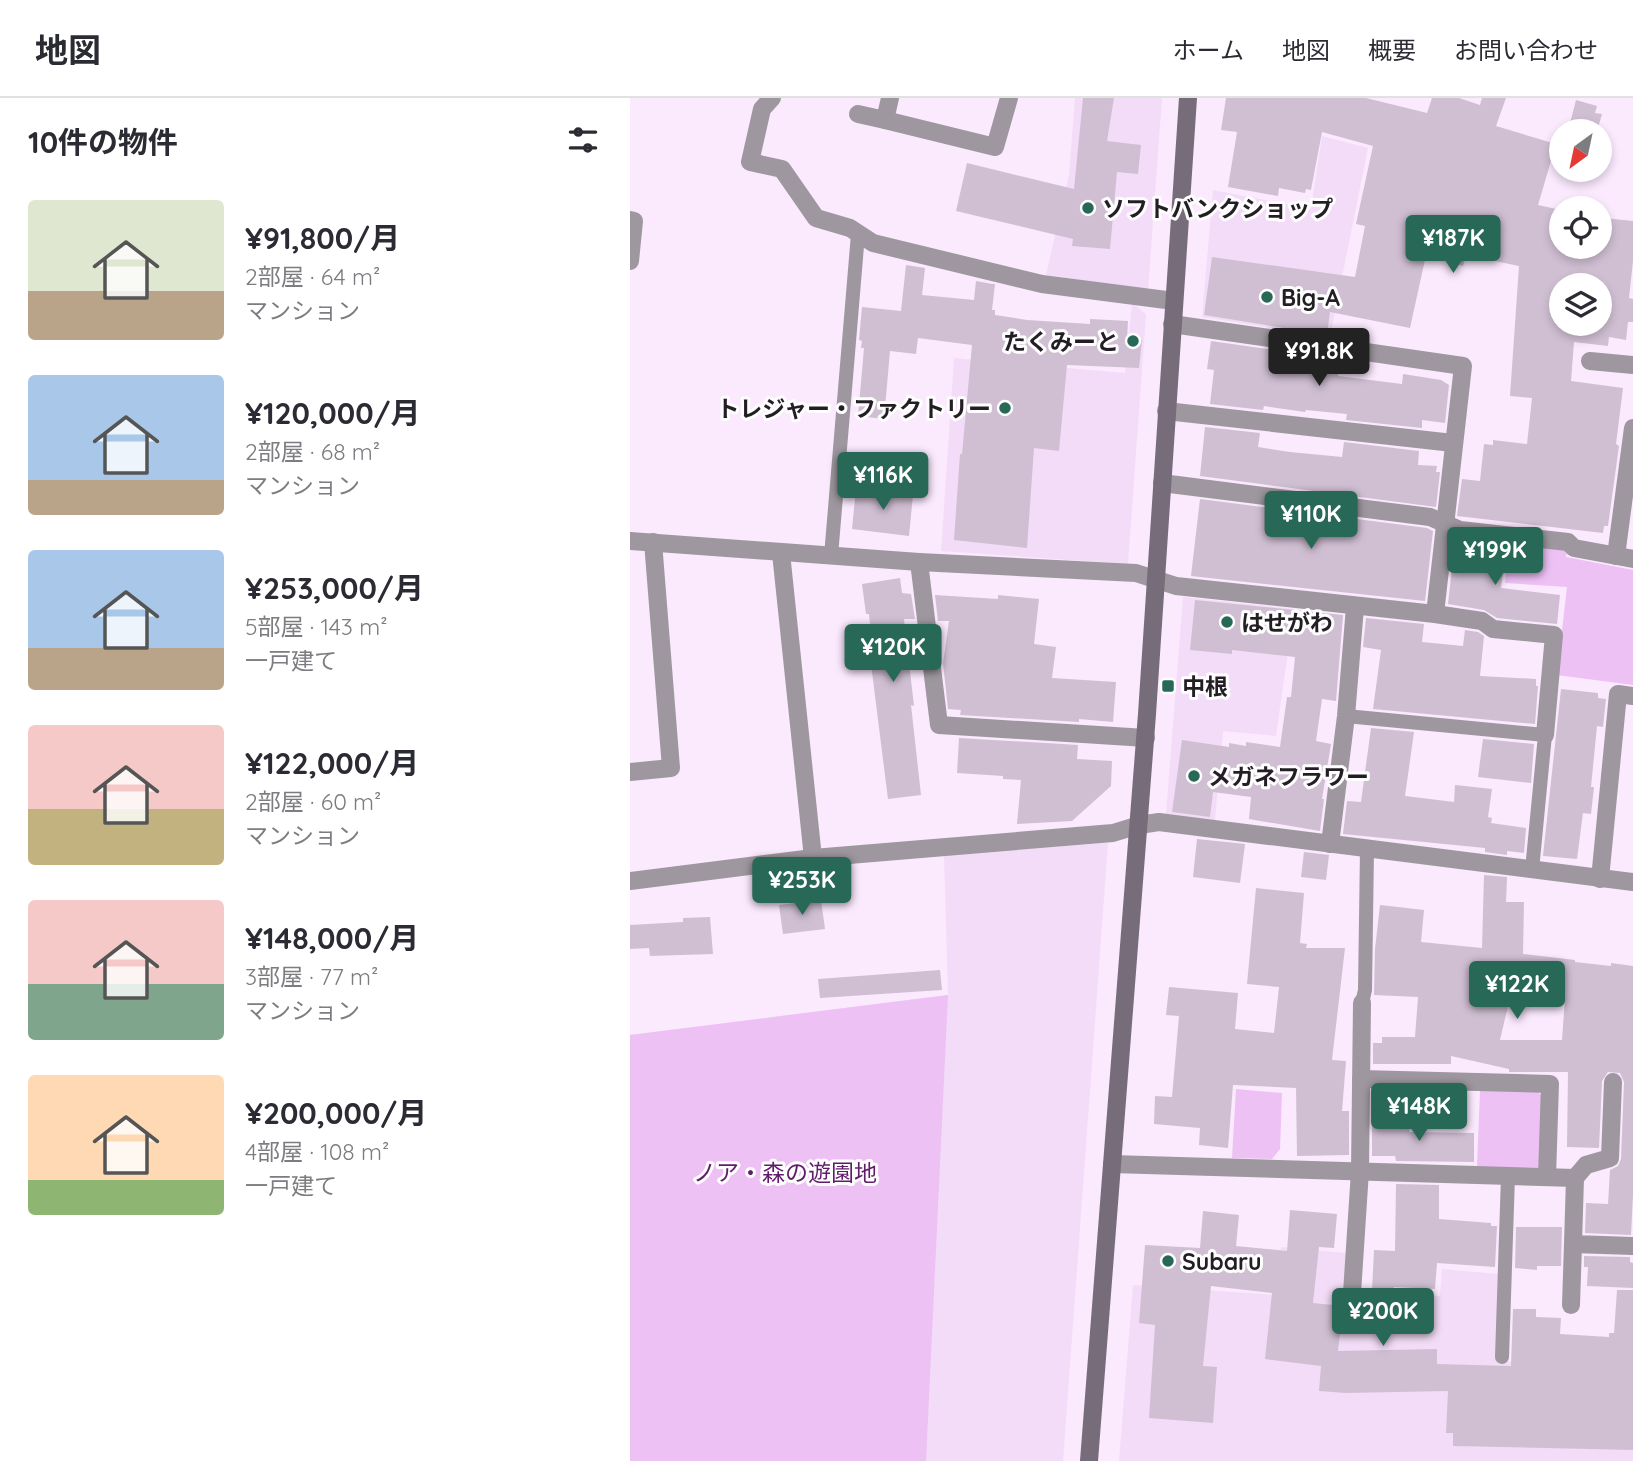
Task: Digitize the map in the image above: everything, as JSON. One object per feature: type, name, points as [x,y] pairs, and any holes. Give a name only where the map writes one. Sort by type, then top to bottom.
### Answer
[{"type":"street","points":[[772,98],[762,109],[750,162],[782,169],[816,218],[850,228],[873,243],[1042,284],[1174,301]]},
{"type":"street","points":[[885,120],[890,98]]},
{"type":"street","points":[[858,114],[995,147],[1009,98]]},
{"type":"street","points":[[1089,1461],[1146,738],[1188,98]]},
{"type":"street","points":[[630,220],[634,221],[630,261]]},
{"type":"street","points":[[1172,324],[1463,366],[1435,614]]},
{"type":"street","points":[[1590,361],[1633,365]]},
{"type":"street","points":[[1166,411],[1453,443]]},
{"type":"street","points":[[1162,484],[1430,517],[1460,530],[1567,542],[1574,548],[1625,557],[1633,428]]},
{"type":"street","points":[[630,541],[919,562],[1136,573],[1176,586],[1435,614],[1482,621],[1493,629],[1554,635],[1545,735]]},
{"type":"street","points":[[630,772],[671,768],[653,542]]},
{"type":"street","points":[[781,553],[813,858]]},
{"type":"street","points":[[919,562],[939,724],[1146,738]]},
{"type":"street","points":[[1330,844],[1356,607]]},
{"type":"street","points":[[1600,879],[1618,694],[1633,696]]},
{"type":"street","points":[[630,881],[813,858],[1113,833],[1159,822],[1633,882]]},
{"type":"street","points":[[1352,1293],[1360,1171],[1362,1003]]},
{"type":"street","points":[[1361,1079],[1550,1084],[1547,1177]]},
{"type":"street","points":[[1571,1305],[1575,1178],[1587,1165],[1610,1158],[1613,1082]]},
{"type":"street","points":[[1112,1164],[1575,1178]]},
{"type":"street","points":[[1573,1244],[1633,1246]]},
{"type":"lane","points":[[831,556],[858,234]]},
{"type":"lane","points":[[1346,716],[1545,735],[1532,870]]},
{"type":"lane","points":[[1362,1003],[1365,990],[1367,849]]},
{"type":"lane","points":[[1502,1357],[1508,1176]]},
{"type":"shaded area","points":[[1075,98],[1162,98],[1148,290],[1046,275],[1069,175]]},
{"type":"shaded area","points":[[1322,136],[1368,148],[1330,337],[1202,317],[1213,190],[1311,209]]},
{"type":"shaded area","points":[[1132,303],[1146,314],[1128,564],[941,551],[954,358],[1125,373]]},
{"type":"shaded area","points":[[1183,597],[1294,609],[1276,736],[1223,731],[1215,820],[1166,814]]},
{"type":"shaded area","name":"ノア・森の遊園地","points":[[1108,843],[1063,1461],[630,1461],[630,1035],[948,995],[944,854]]},
{"type":"shaded area","points":[[1281,1247],[1346,1253],[1345,1294],[1440,1296],[1442,1269],[1498,1274],[1497,1361],[1633,1365],[1633,1461],[1119,1461],[1133,1285],[1276,1295]]},
{"type":"green space","points":[[1510,543],[1567,549],[1566,557],[1633,570],[1633,685],[1557,675],[1567,587],[1505,583]]},
{"type":"green space","name":"ノア・森の遊園地","points":[[948,995],[926,1461],[630,1461],[630,1035]]},
{"type":"green space","points":[[1236,1089],[1282,1093],[1280,1149],[1272,1159],[1232,1158]]},
{"type":"green space","points":[[1480,1091],[1537,1091],[1544,1098],[1540,1169],[1477,1167]]},
{"type":"building","points":[[1083,98],[1114,98],[1107,141],[1141,145],[1138,174],[1117,172],[1110,249],[1072,246],[1073,239],[956,211],[967,163],[1074,189]]},
{"type":"building","points":[[1226,98],[1366,98],[1427,113],[1432,98],[1459,98],[1480,105],[1482,98],[1506,98],[1496,126],[1549,142],[1549,168],[1538,205],[1549,207],[1549,259],[1612,259],[1612,219],[1633,221],[1629,298],[1633,299],[1633,322],[1628,322],[1626,340],[1609,337],[1608,346],[1574,342],[1571,381],[1623,388],[1616,444],[1619,446],[1608,526],[1604,526],[1603,533],[1457,516],[1462,479],[1480,481],[1484,444],[1493,445],[1493,440],[1527,444],[1532,398],[1510,396],[1519,266],[1466,255],[1463,266],[1426,255],[1410,328],[1330,312],[1327,335],[1204,315],[1212,257],[1355,277],[1365,226],[1356,224],[1373,146],[1322,132],[1311,190],[1306,189],[1305,193],[1279,188],[1278,196],[1228,187],[1237,132],[1221,130]]},
{"type":"building","points":[[1576,100],[1597,106],[1595,113],[1602,114],[1601,119],[1571,119]]},
{"type":"building","points":[[906,265],[925,268],[922,295],[974,300],[976,281],[995,284],[992,310],[995,310],[995,315],[1090,324],[1090,319],[1128,321],[1127,339],[1142,340],[1139,368],[1067,365],[1059,451],[1034,448],[1027,548],[954,540],[972,345],[918,338],[916,354],[890,351],[884,419],[858,416],[864,348],[861,348],[862,341],[859,340],[862,307],[901,311]]},
{"type":"building","points":[[1211,341],[1324,357],[1323,363],[1340,366],[1338,376],[1402,384],[1403,374],[1441,380],[1449,385],[1445,423],[1422,420],[1422,428],[1346,420],[1347,414],[1264,406],[1263,410],[1210,404],[1214,370],[1207,369]]},
{"type":"building","points":[[1205,427],[1260,433],[1258,447],[1290,452],[1342,457],[1344,442],[1419,451],[1418,465],[1437,466],[1436,472],[1440,472],[1436,507],[1200,476]]},
{"type":"building","points":[[856,489],[913,495],[909,536],[852,529]]},
{"type":"building","points":[[1200,499],[1427,528],[1433,531],[1425,601],[1191,576]]},
{"type":"building","points":[[1455,540],[1506,547],[1501,588],[1560,595],[1557,624],[1497,618],[1484,610],[1448,604]]},
{"type":"building","points":[[900,578],[902,593],[911,594],[915,619],[904,619],[921,795],[888,799],[871,664],[874,664],[869,614],[866,614],[862,584]]},
{"type":"building","points":[[935,595],[998,599],[998,595],[1039,599],[1034,644],[1056,647],[1052,678],[1116,682],[1113,722],[960,715],[961,710],[948,709],[943,663],[949,621],[938,621]]},
{"type":"building","points":[[1195,600],[1343,615],[1336,701],[1322,699],[1316,741],[1331,744],[1320,831],[1249,819],[1251,797],[1213,792],[1210,817],[1172,812],[1182,740],[1229,747],[1229,743],[1246,746],[1246,742],[1280,747],[1287,697],[1291,697],[1295,657],[1232,650],[1232,654],[1190,650]]},
{"type":"building","points":[[1366,618],[1424,624],[1422,642],[1463,646],[1465,630],[1478,632],[1484,636],[1480,676],[1536,679],[1538,686],[1535,724],[1373,709],[1381,650],[1363,647]]},
{"type":"building","points":[[1561,689],[1598,693],[1598,698],[1606,699],[1603,727],[1597,726],[1591,814],[1583,813],[1577,859],[1543,856]]},
{"type":"building","points":[[1371,728],[1414,732],[1405,796],[1454,802],[1455,785],[1492,789],[1488,817],[1492,818],[1491,823],[1526,828],[1524,853],[1507,851],[1507,855],[1485,852],[1485,848],[1343,834],[1347,801],[1361,802]]},
{"type":"building","points":[[959,738],[1078,745],[1077,759],[1112,761],[1111,786],[1072,821],[1017,824],[1021,780],[957,773]]},
{"type":"building","points":[[1483,739],[1534,744],[1531,783],[1478,777]]},
{"type":"building","points":[[1197,839],[1245,844],[1240,883],[1193,877]]},
{"type":"building","points":[[1304,852],[1329,855],[1326,880],[1301,877]]},
{"type":"building","points":[[1484,875],[1507,877],[1506,902],[1524,902],[1523,954],[1611,966],[1611,963],[1633,966],[1631,1235],[1585,1233],[1586,1203],[1608,1204],[1610,1170],[1618,1166],[1621,1159],[1624,1082],[1620,1073],[1608,1072],[1602,1081],[1599,1148],[1567,1147],[1568,1072],[1509,1072],[1509,1069],[1451,1056],[1451,1064],[1373,1064],[1373,1043],[1382,1043],[1382,1037],[1415,1037],[1418,997],[1374,995],[1380,905],[1424,910],[1421,942],[1482,948]],"holes":[[[1511,993],[1565,998],[1562,1040],[1500,1040]]]},
{"type":"building","points":[[1256,888],[1304,893],[1300,943],[1307,944],[1306,948],[1345,948],[1332,1060],[1346,1061],[1342,1111],[1349,1111],[1349,1155],[1297,1156],[1296,1088],[1233,1085],[1228,1148],[1199,1145],[1200,1128],[1154,1124],[1155,1096],[1172,1097],[1179,1016],[1166,1015],[1169,987],[1238,993],[1235,1029],[1274,1033],[1279,987],[1247,984]]},
{"type":"building","points":[[821,900],[825,929],[783,934],[779,905]]},
{"type":"building","points":[[710,917],[713,954],[650,956],[649,948],[630,949],[630,925],[683,922],[683,918]]},
{"type":"building","points":[[940,970],[942,990],[820,998],[818,979]]},
{"type":"building","points":[[1372,1111],[1382,1112],[1383,1121],[1410,1121],[1409,1132],[1474,1133],[1474,1162],[1396,1161],[1395,1156],[1372,1156]]},
{"type":"building","points":[[1396,1184],[1439,1185],[1439,1219],[1491,1223],[1491,1226],[1497,1226],[1495,1267],[1437,1263],[1435,1289],[1394,1287],[1394,1292],[1372,1291],[1374,1250],[1395,1251]]},
{"type":"building","points":[[1290,1210],[1337,1214],[1334,1248],[1319,1247],[1313,1303],[1343,1306],[1338,1351],[1437,1349],[1437,1364],[1511,1366],[1513,1309],[1536,1309],[1536,1317],[1561,1318],[1560,1334],[1609,1337],[1609,1333],[1614,1333],[1617,1290],[1633,1290],[1633,1450],[1453,1446],[1453,1433],[1446,1433],[1448,1391],[1319,1391],[1321,1366],[1265,1359],[1272,1293],[1211,1286],[1203,1366],[1217,1367],[1213,1423],[1149,1418],[1155,1325],[1139,1323],[1145,1245],[1200,1248],[1203,1211],[1239,1215],[1236,1246],[1287,1251]]},
{"type":"building","points":[[1516,1227],[1562,1227],[1561,1266],[1537,1266],[1537,1270],[1515,1268]]},
{"type":"building","points":[[1584,1256],[1630,1257],[1630,1262],[1633,1263],[1633,1288],[1587,1286],[1588,1267],[1584,1267]]},
{"type":"place","name":"ソフトバンクショップ","points":[[1088,208]]},
{"type":"place","name":"Big-A","points":[[1267,297]]},
{"type":"place","name":"たくみーと","points":[[1133,341]]},
{"type":"place","name":"トレジャー・ファクトリー","points":[[1005,408]]},
{"type":"place","name":"はせがわ","points":[[1227,622]]},
{"type":"place","name":"中根","points":[[1168,686]]},
{"type":"place","name":"メガネフラワー","points":[[1194,776]]},
{"type":"place","name":"Subaru","points":[[1168,1261]]}]
